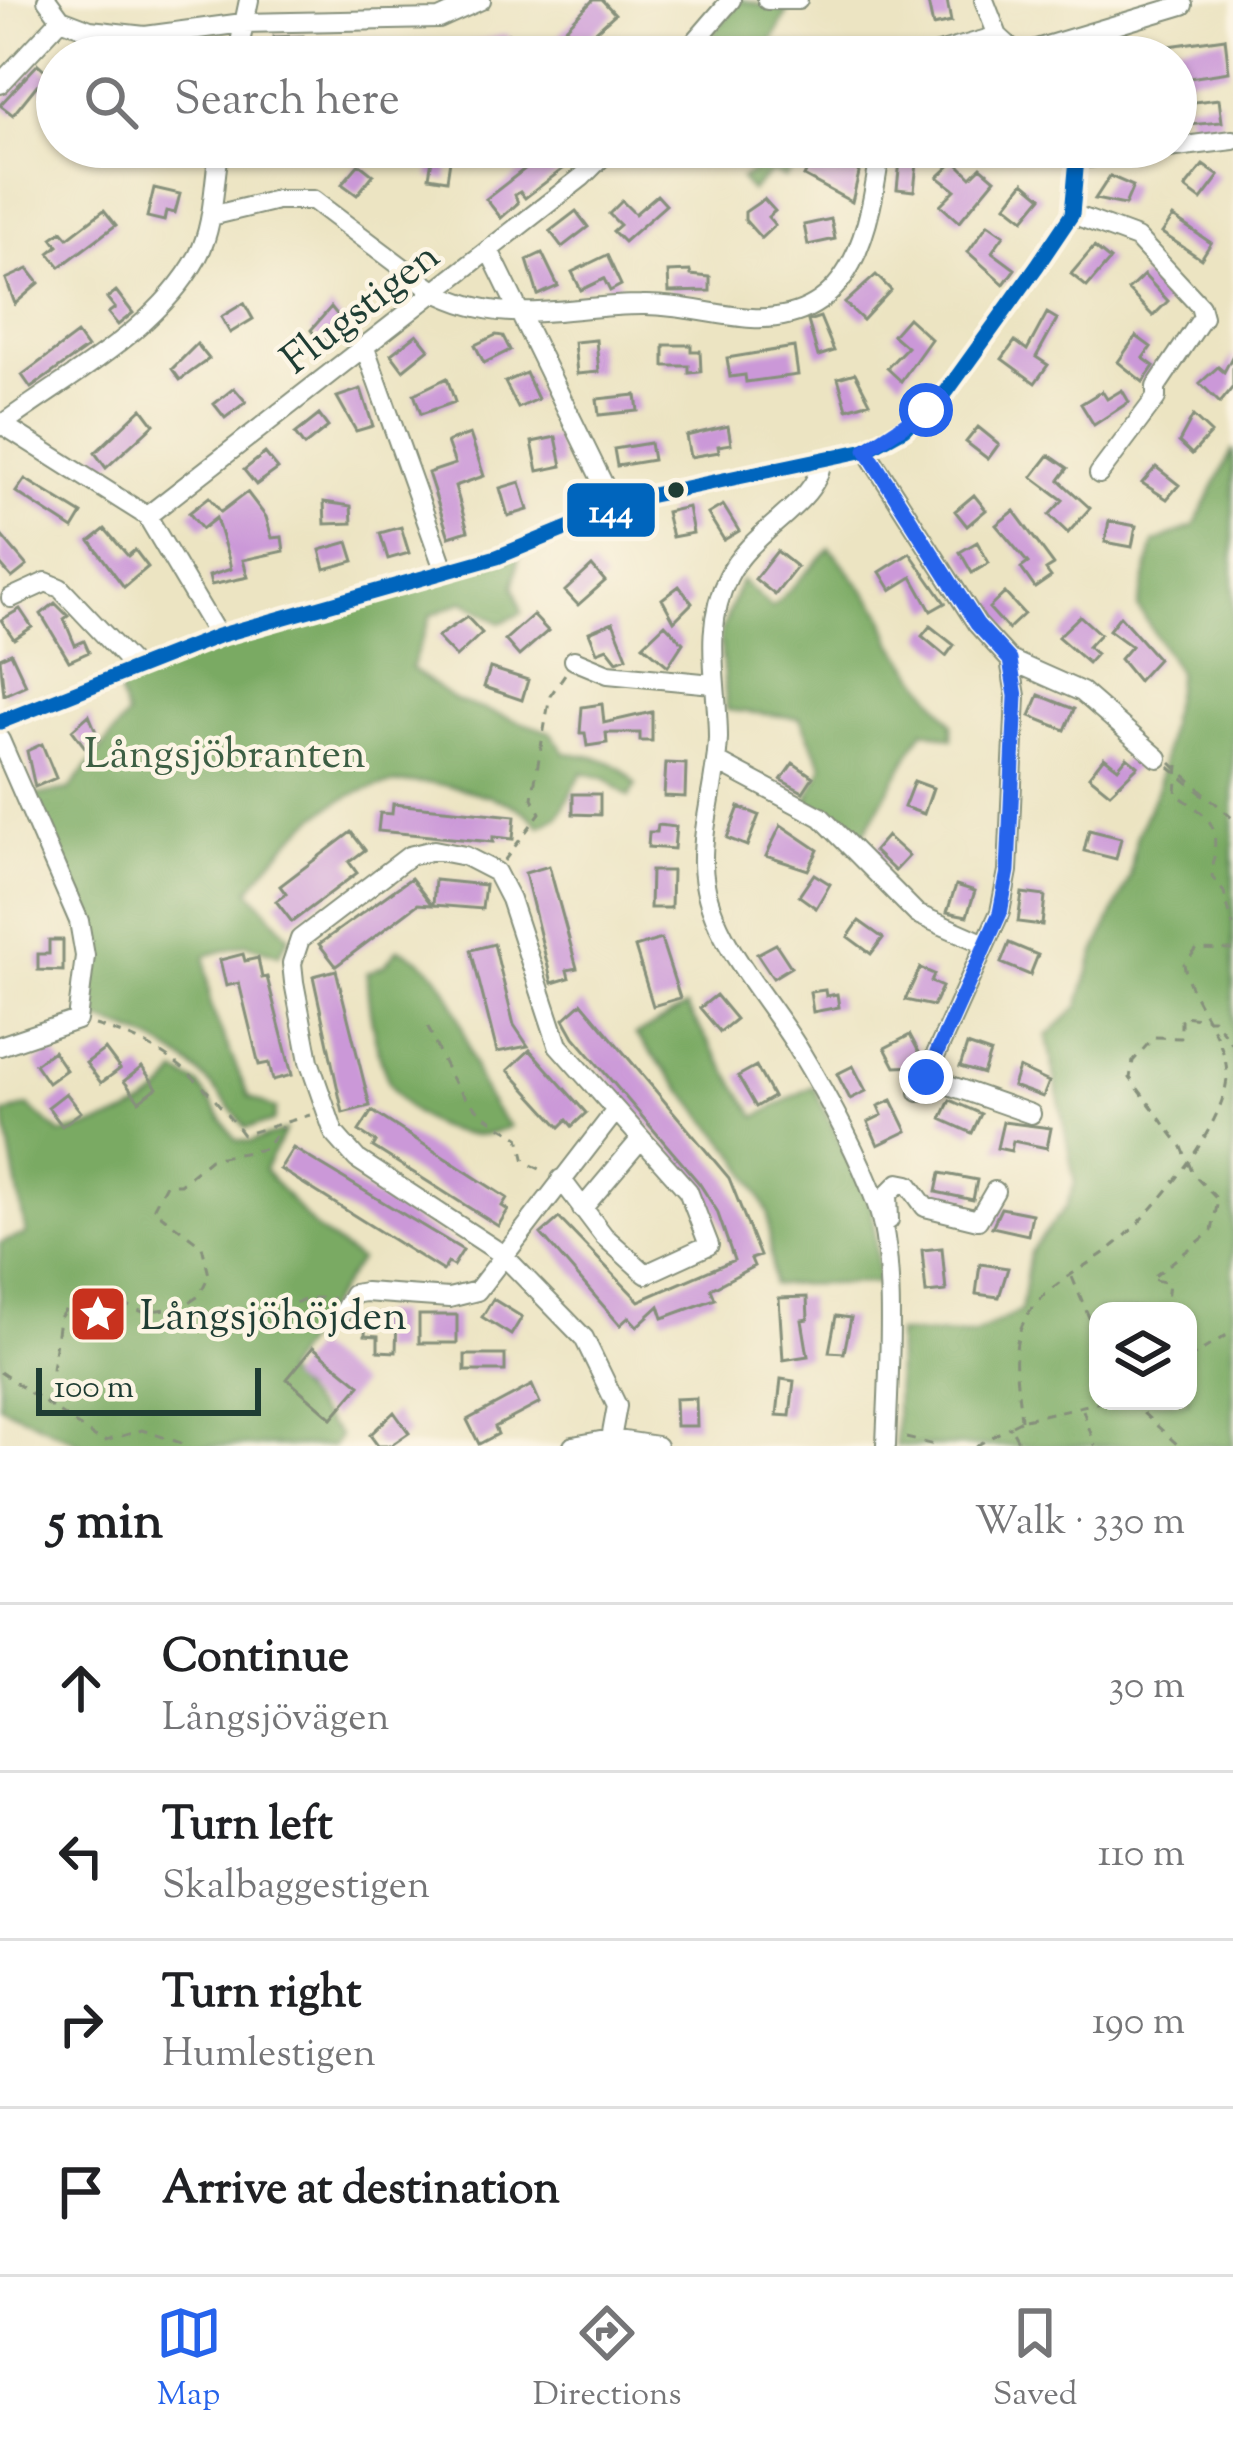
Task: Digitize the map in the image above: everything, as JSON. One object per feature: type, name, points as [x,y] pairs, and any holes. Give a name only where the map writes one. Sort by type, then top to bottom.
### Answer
[{"type":"street","points":[[47,0],[61,19],[105,33],[145,36],[244,23],[439,19],[481,0]]},
{"type":"street","points":[[241,36],[249,0]]},
{"type":"street","points":[[700,36],[731,0]]},
{"type":"street","points":[[767,0],[798,0]]},
{"type":"street","points":[[984,0],[998,36]]},
{"type":"street","points":[[1084,36],[1183,5]]},
{"type":"street","points":[[45,36],[61,19]]},
{"type":"street","points":[[0,84],[36,46]]},
{"type":"street","points":[[1197,143],[1233,140]]},
{"type":"street","points":[[217,168],[211,216],[197,257],[148,319],[1,424],[147,516],[218,636]]},
{"type":"street","name":"Flugstigen","points":[[147,516],[587,168]]},
{"type":"street","points":[[211,216],[277,200],[313,200],[434,291],[454,301],[522,316],[645,304],[755,318],[808,305],[841,279],[864,243],[877,168]]},
{"type":"street","points":[[0,722],[218,636],[523,548],[615,508],[687,487],[866,450],[904,429],[946,391],[1072,214],[1077,168]]},
{"type":"street","points":[[1072,214],[1137,238],[1200,306],[1203,317],[1156,387],[1156,398],[1099,474]]},
{"type":"street","points":[[489,250],[615,508]]},
{"type":"street","points":[[365,348],[446,572]]},
{"type":"street","points":[[866,450],[977,624],[1010,660],[1082,692],[1158,758]]},
{"type":"street","points":[[821,460],[816,488],[766,526],[728,576],[712,633],[716,761],[703,865],[710,906],[824,1094],[878,1205],[894,1442]]},
{"type":"street","points":[[11,598],[46,581],[59,588],[134,666]]},
{"type":"street","points":[[574,660],[608,674],[713,684]]},
{"type":"street","points":[[1010,660],[1016,696],[1008,871],[1000,913],[922,1085],[1031,1114]]},
{"type":"street","points":[[0,740],[80,922],[86,956],[77,1020],[0,1046]]},
{"type":"street","points":[[716,761],[821,817],[917,914],[985,944]]},
{"type":"street","points":[[561,1179],[582,1208],[646,1274],[710,1245],[688,1191],[558,1045],[511,899],[496,872],[465,856],[434,850],[409,856],[300,939],[292,963],[294,982],[322,1110],[357,1159],[502,1254],[584,1338],[617,1406],[611,1439]]},
{"type":"street","points":[[346,1306],[365,1292],[448,1298],[477,1291],[614,1113]]},
{"type":"street","points":[[582,1208],[640,1140]]},
{"type":"street","points":[[883,1229],[889,1220],[891,1187],[899,1184],[909,1185],[925,1207],[978,1220],[995,1191]]},
{"type":"street","points":[[573,1446],[611,1439],[657,1446]]},
{"type":"path","points":[[496,872],[540,813],[532,798],[550,696],[574,660]]},
{"type":"path","points":[[1158,758],[1178,765],[1233,819]]},
{"type":"path","points":[[1158,758],[1233,819]]},
{"type":"path","points":[[1178,765],[1176,794],[1211,817],[1216,829],[1212,877],[1224,892],[1233,926]]},
{"type":"path","points":[[1021,1420],[1017,1354],[1021,1327],[1042,1299],[1144,1219],[1212,1126],[1227,1081],[1226,1062],[1184,964],[1197,949],[1233,950]]},
{"type":"path","points":[[1167,1302],[1169,1283],[1151,1279],[1212,1231],[1218,1200],[1193,1174],[1130,1078],[1133,1061],[1154,1037],[1181,1038],[1181,1016],[1213,1018],[1233,1045]]},
{"type":"path","points":[[77,1020],[127,1036],[202,1080],[243,1135],[282,1127],[322,1110]]},
{"type":"path","points":[[428,1027],[448,1074],[472,1110],[519,1137],[525,1162],[539,1169]]},
{"type":"path","points":[[47,1406],[59,1318],[72,1300],[106,1297],[142,1312],[182,1307],[200,1296],[209,1276],[202,1246],[153,1209],[166,1184],[180,1184],[211,1159],[265,1149],[282,1127]]},
{"type":"path","points":[[1071,1274],[1089,1317]]},
{"type":"path","points":[[225,1314],[285,1310],[311,1298],[346,1306]]},
{"type":"path","points":[[1197,1353],[1233,1331]]},
{"type":"path","points":[[0,1372],[101,1442],[142,1430],[190,1446]]},
{"type":"path","points":[[976,1446],[1021,1420],[1089,1406]]},
{"type":"path","points":[[1083,1408],[1095,1446]]},
{"type":"path","points":[[1140,1410],[1179,1446]]},
{"type":"path","points":[[1010,1426],[1021,1446]]},
{"type":"path","points":[[894,1442],[939,1446]]},
{"type":"green space","points":[[740,0],[788,12],[774,36],[712,36]]},
{"type":"green space","points":[[754,168],[793,168],[785,178],[771,172],[751,191],[741,179]]},
{"type":"green space","points":[[1233,449],[1233,1446],[896,1446],[897,1333],[973,1335],[1021,1311],[1030,1252],[1066,1207],[1075,1183],[1047,1036],[1078,1007],[1094,955],[1130,877],[1136,838],[1158,788],[1178,672],[1138,607],[1154,543],[1194,526]]},
{"type":"green space","points":[[830,548],[882,613],[892,642],[952,723],[952,738],[923,730],[858,844],[807,801],[823,766],[800,718],[727,710],[720,636],[741,580],[772,608]]},
{"type":"green space","name":"Långsjöbranten","points":[[519,554],[514,586],[522,613],[500,623],[464,601],[431,615],[411,668],[454,700],[550,732],[565,753],[614,764],[636,785],[629,797],[606,779],[582,772],[559,816],[540,826],[507,802],[431,783],[369,789],[317,816],[249,890],[289,937],[279,955],[246,944],[205,956],[210,1005],[249,1097],[276,1109],[273,1122],[246,1128],[211,1085],[178,1056],[138,1034],[86,1016],[93,956],[32,796],[69,790],[127,717],[117,684],[218,640]]},
{"type":"green space","points":[[398,949],[424,963],[442,982],[479,1080],[510,1126],[493,1133],[457,1133],[422,1118],[394,1091],[375,1038],[367,973],[385,965]]},
{"type":"green space","points":[[686,1007],[756,1117],[813,1086],[872,1208],[879,1283],[773,1285],[768,1212],[739,1158],[636,1035]]},
{"type":"green space","points":[[177,1073],[198,1084],[236,1140],[251,1142],[285,1131],[264,1170],[316,1229],[359,1260],[283,1373],[339,1436],[333,1446],[85,1446],[0,1405],[0,1243],[26,1234],[4,1114],[28,1106],[61,1134],[141,1107]]},
{"type":"building","points":[[593,0],[602,0],[615,14],[592,36],[558,36]]},
{"type":"building","points":[[947,0],[951,22],[933,26],[928,2]]},
{"type":"building","points":[[1225,38],[1229,72],[1197,77],[1197,42]]},
{"type":"building","points":[[36,66],[36,86],[13,115],[0,105]]},
{"type":"building","points":[[1219,99],[1222,122],[1197,124],[1197,102]]},
{"type":"building","points":[[1203,165],[1219,176],[1201,200],[1185,188]]},
{"type":"building","points":[[356,168],[373,175],[357,195],[342,184]]},
{"type":"building","points":[[430,168],[449,168],[447,180],[429,177]]},
{"type":"building","points":[[526,168],[564,168],[525,198],[520,192],[515,195],[518,203],[501,218],[486,199]]},
{"type":"building","points":[[808,168],[856,168],[859,173],[852,202],[804,176]]},
{"type":"building","points":[[899,168],[916,168],[914,191],[897,189]]},
{"type":"building","points":[[948,168],[962,168],[971,177],[982,168],[995,179],[959,222],[940,205],[955,190],[938,177]]},
{"type":"building","points":[[1110,176],[1133,186],[1125,205],[1095,199]]},
{"type":"building","points":[[1024,182],[1042,197],[1024,219],[1006,205]]},
{"type":"building","points":[[154,188],[180,194],[175,213],[166,211],[164,221],[147,217]]},
{"type":"building","points":[[657,195],[666,205],[624,242],[613,231],[620,225],[609,214],[622,201],[635,214]]},
{"type":"building","points":[[764,199],[775,211],[768,217],[775,225],[761,238],[745,220],[745,212]]},
{"type":"building","points":[[104,210],[116,225],[60,267],[49,253],[58,246],[52,238],[62,231],[68,238]]},
{"type":"building","points":[[576,211],[588,227],[562,247],[550,231]]},
{"type":"building","points":[[1173,217],[1211,243],[1201,259],[1162,233]]},
{"type":"building","points":[[831,219],[835,239],[808,245],[804,225]]},
{"type":"building","points":[[988,224],[1004,235],[992,252],[1015,269],[1004,284],[968,252]]},
{"type":"building","points":[[1094,247],[1110,260],[1087,287],[1071,274]]},
{"type":"building","points":[[542,253],[558,286],[538,295],[527,260]]},
{"type":"building","points":[[607,255],[621,285],[610,291],[604,279],[581,290],[572,272]]},
{"type":"building","points":[[28,269],[39,283],[15,304],[6,279]]},
{"type":"building","points":[[668,272],[710,277],[710,291],[669,292]]},
{"type":"building","points":[[876,275],[891,290],[863,320],[845,303]]},
{"type":"building","points":[[1144,275],[1168,301],[1153,316],[1128,290]]},
{"type":"building","points":[[116,291],[133,313],[118,325],[108,313],[115,308],[107,298]]},
{"type":"building","points":[[244,303],[253,319],[230,333],[221,317]]},
{"type":"building","points":[[331,307],[351,332],[336,344],[330,336],[321,343],[311,330]]},
{"type":"building","points":[[1047,313],[1057,319],[1036,357],[1048,365],[1035,383],[1002,359],[1015,341],[1027,350]]},
{"type":"building","points":[[820,317],[834,351],[818,356],[808,321]]},
{"type":"building","points":[[908,318],[931,339],[901,381],[887,368],[907,347],[893,335]]},
{"type":"building","points":[[77,334],[87,348],[31,388],[22,375]]},
{"type":"building","points":[[417,334],[429,349],[403,370],[391,354]]},
{"type":"building","points":[[503,336],[510,350],[484,363],[475,345]]},
{"type":"building","points":[[1136,336],[1151,347],[1143,358],[1154,366],[1143,382],[1118,362]]},
{"type":"building","points":[[596,340],[599,372],[577,374],[574,342]]},
{"type":"building","points":[[197,344],[209,359],[180,380],[172,369]]},
{"type":"building","points":[[664,345],[691,345],[691,351],[700,351],[701,372],[689,373],[689,366],[664,366]]},
{"type":"building","points":[[794,347],[798,375],[746,382],[745,375],[730,377],[727,358]]},
{"type":"building","points":[[1233,355],[1233,387],[1220,403],[1200,383],[1218,367],[1224,372]]},
{"type":"building","points":[[526,373],[538,399],[518,408],[505,382]]},
{"type":"building","points":[[855,373],[870,402],[847,409],[838,378]]},
{"type":"building","points":[[447,378],[455,402],[421,414],[414,394]]},
{"type":"building","points":[[234,388],[246,402],[225,418],[214,404]]},
{"type":"building","points":[[361,389],[373,426],[356,431],[337,397]]},
{"type":"building","points":[[1122,390],[1129,402],[1094,425],[1081,404],[1102,391],[1107,399]]},
{"type":"building","points":[[636,395],[638,411],[599,415],[597,399]]},
{"type":"building","points":[[142,408],[154,424],[106,468],[95,453]]},
{"type":"building","points":[[319,415],[328,427],[304,446],[295,434]]},
{"type":"building","points":[[1193,416],[1211,433],[1192,454],[1179,442]]},
{"type":"building","points":[[728,426],[731,444],[718,446],[719,452],[690,457],[686,436]]},
{"type":"building","points":[[978,427],[999,444],[988,459],[966,442]]},
{"type":"building","points":[[470,434],[484,476],[455,486],[468,531],[449,537],[428,473],[455,464],[447,442]]},
{"type":"building","points":[[556,437],[562,466],[538,471],[532,442]]},
{"type":"building","points":[[650,443],[653,460],[617,466],[614,449]]},
{"type":"building","points":[[265,453],[278,469],[256,485],[244,470]]},
{"type":"building","points":[[1049,455],[1068,468],[1059,480],[1090,508],[1068,533],[1049,515],[1063,500],[1032,477]]},
{"type":"building","points":[[1156,467],[1179,485],[1167,499],[1142,483]]},
{"type":"building","points":[[25,479],[82,514],[73,529],[16,492]]},
{"type":"building","points":[[520,482],[528,510],[508,516],[500,488]]},
{"type":"building","points":[[247,492],[266,517],[272,538],[282,537],[284,551],[243,560],[248,577],[211,585],[209,576],[231,569],[229,560],[216,518],[202,529],[189,513],[209,497],[221,512]]},
{"type":"building","points":[[974,495],[986,510],[967,526],[955,511]]},
{"type":"building","points":[[324,502],[351,506],[352,523],[325,524]]},
{"type":"building","points":[[723,505],[739,531],[724,540],[708,514]]},
{"type":"building","points":[[688,507],[693,533],[672,537],[666,512]]},
{"type":"building","points":[[1014,511],[1054,565],[1046,570],[1051,577],[1035,588],[1021,568],[1028,563],[996,525]]},
{"type":"building","points":[[1109,521],[1136,526],[1132,547],[1105,542]]},
{"type":"building","points":[[401,527],[409,553],[388,559],[380,533]]},
{"type":"building","points":[[105,529],[128,556],[135,550],[148,567],[124,587],[90,541]]},
{"type":"building","points":[[0,534],[27,566],[12,578],[0,564]]},
{"type":"building","points":[[348,542],[354,561],[325,569],[320,550]]},
{"type":"building","points":[[977,542],[989,563],[972,573],[960,552]]},
{"type":"building","points":[[777,551],[797,567],[775,595],[755,579]]},
{"type":"building","points":[[910,553],[945,603],[931,611],[912,577],[891,590],[880,572]]},
{"type":"building","points":[[592,566],[605,581],[578,605],[565,591]]},
{"type":"building","points":[[679,586],[692,603],[674,621],[662,599]]},
{"type":"building","points":[[1005,593],[1024,614],[1008,629],[989,608]]},
{"type":"building","points":[[55,603],[68,616],[64,619],[75,645],[84,641],[89,652],[69,661],[41,614]]},
{"type":"building","points":[[20,609],[32,627],[14,639],[1,620]]},
{"type":"building","points":[[533,615],[548,631],[519,656],[505,640]]},
{"type":"building","points":[[1080,616],[1100,634],[1088,647],[1096,654],[1088,663],[1058,637]]},
{"type":"building","points":[[1120,616],[1158,659],[1138,681],[1120,659],[1131,646],[1109,630]]},
{"type":"building","points":[[467,617],[482,633],[456,657],[437,637]]},
{"type":"building","points":[[613,622],[627,657],[617,661],[607,648],[597,652],[589,632]]},
{"type":"building","points":[[665,624],[683,643],[668,666],[643,645]]},
{"type":"building","points":[[930,626],[954,645],[946,656],[922,636]]},
{"type":"building","points":[[11,653],[26,685],[4,695],[0,658]]},
{"type":"building","points":[[490,668],[528,680],[522,700],[484,687]]},
{"type":"building","points":[[1039,695],[1074,709],[1065,730],[1030,716]]},
{"type":"building","points":[[602,704],[604,723],[652,712],[652,741],[640,741],[640,733],[606,733],[607,743],[587,746],[585,733],[580,733],[582,707]]},
{"type":"building","points":[[89,715],[99,739],[87,750],[72,730]]},
{"type":"building","points":[[42,744],[56,778],[35,787],[27,751]]},
{"type":"building","points":[[1104,757],[1118,768],[1127,757],[1138,766],[1110,793],[1089,776]]},
{"type":"building","points":[[666,763],[686,764],[685,797],[664,796]]},
{"type":"building","points":[[793,763],[813,777],[803,792],[781,780]]},
{"type":"building","points":[[914,781],[933,788],[924,814],[904,807]]},
{"type":"building","points":[[573,794],[600,794],[600,815],[573,814]]},
{"type":"building","points":[[393,804],[515,816],[513,839],[493,837],[493,842],[378,831],[380,813],[392,814]]},
{"type":"building","points":[[739,807],[759,815],[747,846],[727,838]]},
{"type":"building","points":[[658,825],[676,827],[674,849],[648,847],[649,832],[657,832]]},
{"type":"building","points":[[781,825],[818,850],[808,870],[766,856]]},
{"type":"building","points":[[1089,830],[1121,838],[1116,859],[1084,851]]},
{"type":"building","points":[[351,832],[365,850],[349,862],[357,873],[292,922],[276,901],[286,894],[280,886]]},
{"type":"building","points":[[887,836],[909,856],[895,871],[874,851]]},
{"type":"building","points":[[549,866],[577,968],[567,970],[569,978],[552,983],[525,873]]},
{"type":"building","points":[[651,871],[672,871],[671,908],[650,908]]},
{"type":"building","points":[[814,874],[830,884],[816,908],[799,896]]},
{"type":"building","points":[[411,878],[432,905],[418,904],[336,966],[319,944]]},
{"type":"building","points":[[435,880],[485,885],[482,909],[433,905]]},
{"type":"building","points":[[956,885],[975,891],[967,916],[947,912]]},
{"type":"building","points":[[1022,893],[1045,896],[1042,925],[1018,922]]},
{"type":"building","points":[[859,921],[883,938],[871,954],[848,937]]},
{"type":"building","points":[[661,939],[680,998],[653,1006],[635,947]]},
{"type":"building","points":[[49,940],[63,940],[63,971],[38,970],[38,954],[49,954]]},
{"type":"building","points":[[1009,943],[1038,955],[1030,975],[1001,963]]},
{"type":"building","points":[[494,944],[514,1025],[528,1046],[497,1052],[471,950]]},
{"type":"building","points":[[776,944],[791,967],[773,978],[757,954]]},
{"type":"building","points":[[243,954],[245,961],[258,958],[262,978],[267,977],[292,1075],[273,1080],[269,1063],[259,1065],[239,983],[226,986],[220,960]]},
{"type":"building","points":[[920,968],[934,974],[931,982],[942,987],[933,1006],[905,1000]]},
{"type":"building","points":[[336,970],[370,1106],[343,1113],[313,976]]},
{"type":"building","points":[[825,990],[826,996],[837,994],[839,1007],[813,1012],[810,992]]},
{"type":"building","points":[[716,995],[736,1019],[720,1032],[700,1008]]},
{"type":"building","points":[[582,1003],[729,1178],[760,1256],[751,1259],[754,1266],[711,1289],[715,1299],[663,1318],[659,1306],[637,1326],[629,1317],[620,1325],[541,1234],[559,1218],[639,1301],[734,1260],[717,1211],[699,1183],[574,1037],[564,1019]]},
{"type":"building","points":[[910,1035],[920,1054],[914,1057],[916,1066],[895,1067],[885,1048]]},
{"type":"building","points":[[967,1045],[990,1053],[983,1074],[960,1067]]},
{"type":"building","points":[[105,1049],[120,1069],[101,1083],[86,1063]]},
{"type":"building","points":[[530,1050],[586,1113],[572,1126],[567,1120],[560,1127],[508,1070]]},
{"type":"building","points":[[53,1051],[66,1070],[48,1083],[35,1064]]},
{"type":"building","points":[[756,1066],[773,1097],[756,1107],[738,1076]]},
{"type":"building","points":[[853,1066],[866,1091],[850,1099],[837,1074]]},
{"type":"building","points":[[142,1067],[157,1088],[139,1101],[124,1081]]},
{"type":"building","points":[[1019,1068],[1049,1082],[1043,1097],[1013,1086]]},
{"type":"building","points":[[66,1093],[81,1112],[62,1126],[48,1107]]},
{"type":"building","points":[[892,1100],[907,1131],[878,1145],[868,1122],[882,1115],[878,1106]]},
{"type":"building","points":[[950,1100],[981,1114],[972,1133],[941,1119]]},
{"type":"building","points":[[372,1111],[507,1198],[502,1206],[508,1210],[498,1226],[373,1147],[376,1142],[359,1131]]},
{"type":"building","points":[[1003,1122],[1051,1128],[1047,1148],[1013,1141],[1011,1151],[997,1148]]},
{"type":"building","points":[[293,1148],[463,1250],[453,1266],[448,1263],[443,1271],[280,1169]]},
{"type":"building","points":[[940,1173],[977,1180],[973,1200],[936,1192]]},
{"type":"building","points":[[1001,1208],[1032,1214],[1028,1235],[992,1227]]},
{"type":"building","points":[[942,1248],[946,1291],[926,1293],[922,1250]]},
{"type":"building","points":[[980,1264],[1008,1268],[999,1297],[976,1294]]},
{"type":"building","points":[[807,1297],[808,1319],[802,1320],[808,1356],[783,1360],[779,1298]]},
{"type":"building","points":[[493,1299],[522,1317],[511,1335],[482,1317]]},
{"type":"building","points":[[379,1313],[397,1313],[396,1352],[378,1351],[378,1336],[365,1335],[366,1318],[379,1319]]},
{"type":"building","points":[[419,1315],[457,1315],[457,1343],[419,1343]]},
{"type":"building","points":[[836,1316],[851,1318],[844,1353],[829,1352]]},
{"type":"building","points":[[313,1347],[360,1385],[332,1418],[287,1379]]},
{"type":"building","points":[[465,1355],[505,1355],[505,1371],[465,1371]]},
{"type":"building","points":[[781,1379],[794,1381],[790,1416],[777,1415]]},
{"type":"building","points":[[532,1385],[540,1403],[495,1427],[498,1434],[479,1444],[467,1420]]},
{"type":"building","points":[[696,1398],[697,1426],[676,1426],[675,1399]]},
{"type":"building","points":[[394,1412],[409,1433],[390,1446],[378,1446],[370,1435]]},
{"type":"transit line","name":"144","points":[[0,722],[218,636],[497,557],[643,497],[866,450],[904,429],[947,391],[1072,214],[1076,168]]},
{"type":"place","name":"Långsjöhöjden","points":[[98,1314]]},
{"type":"route","points":[[926,410],[904,429],[866,450],[977,624],[1010,660],[1016,696],[1008,871],[1000,913],[926,1077]]}]
